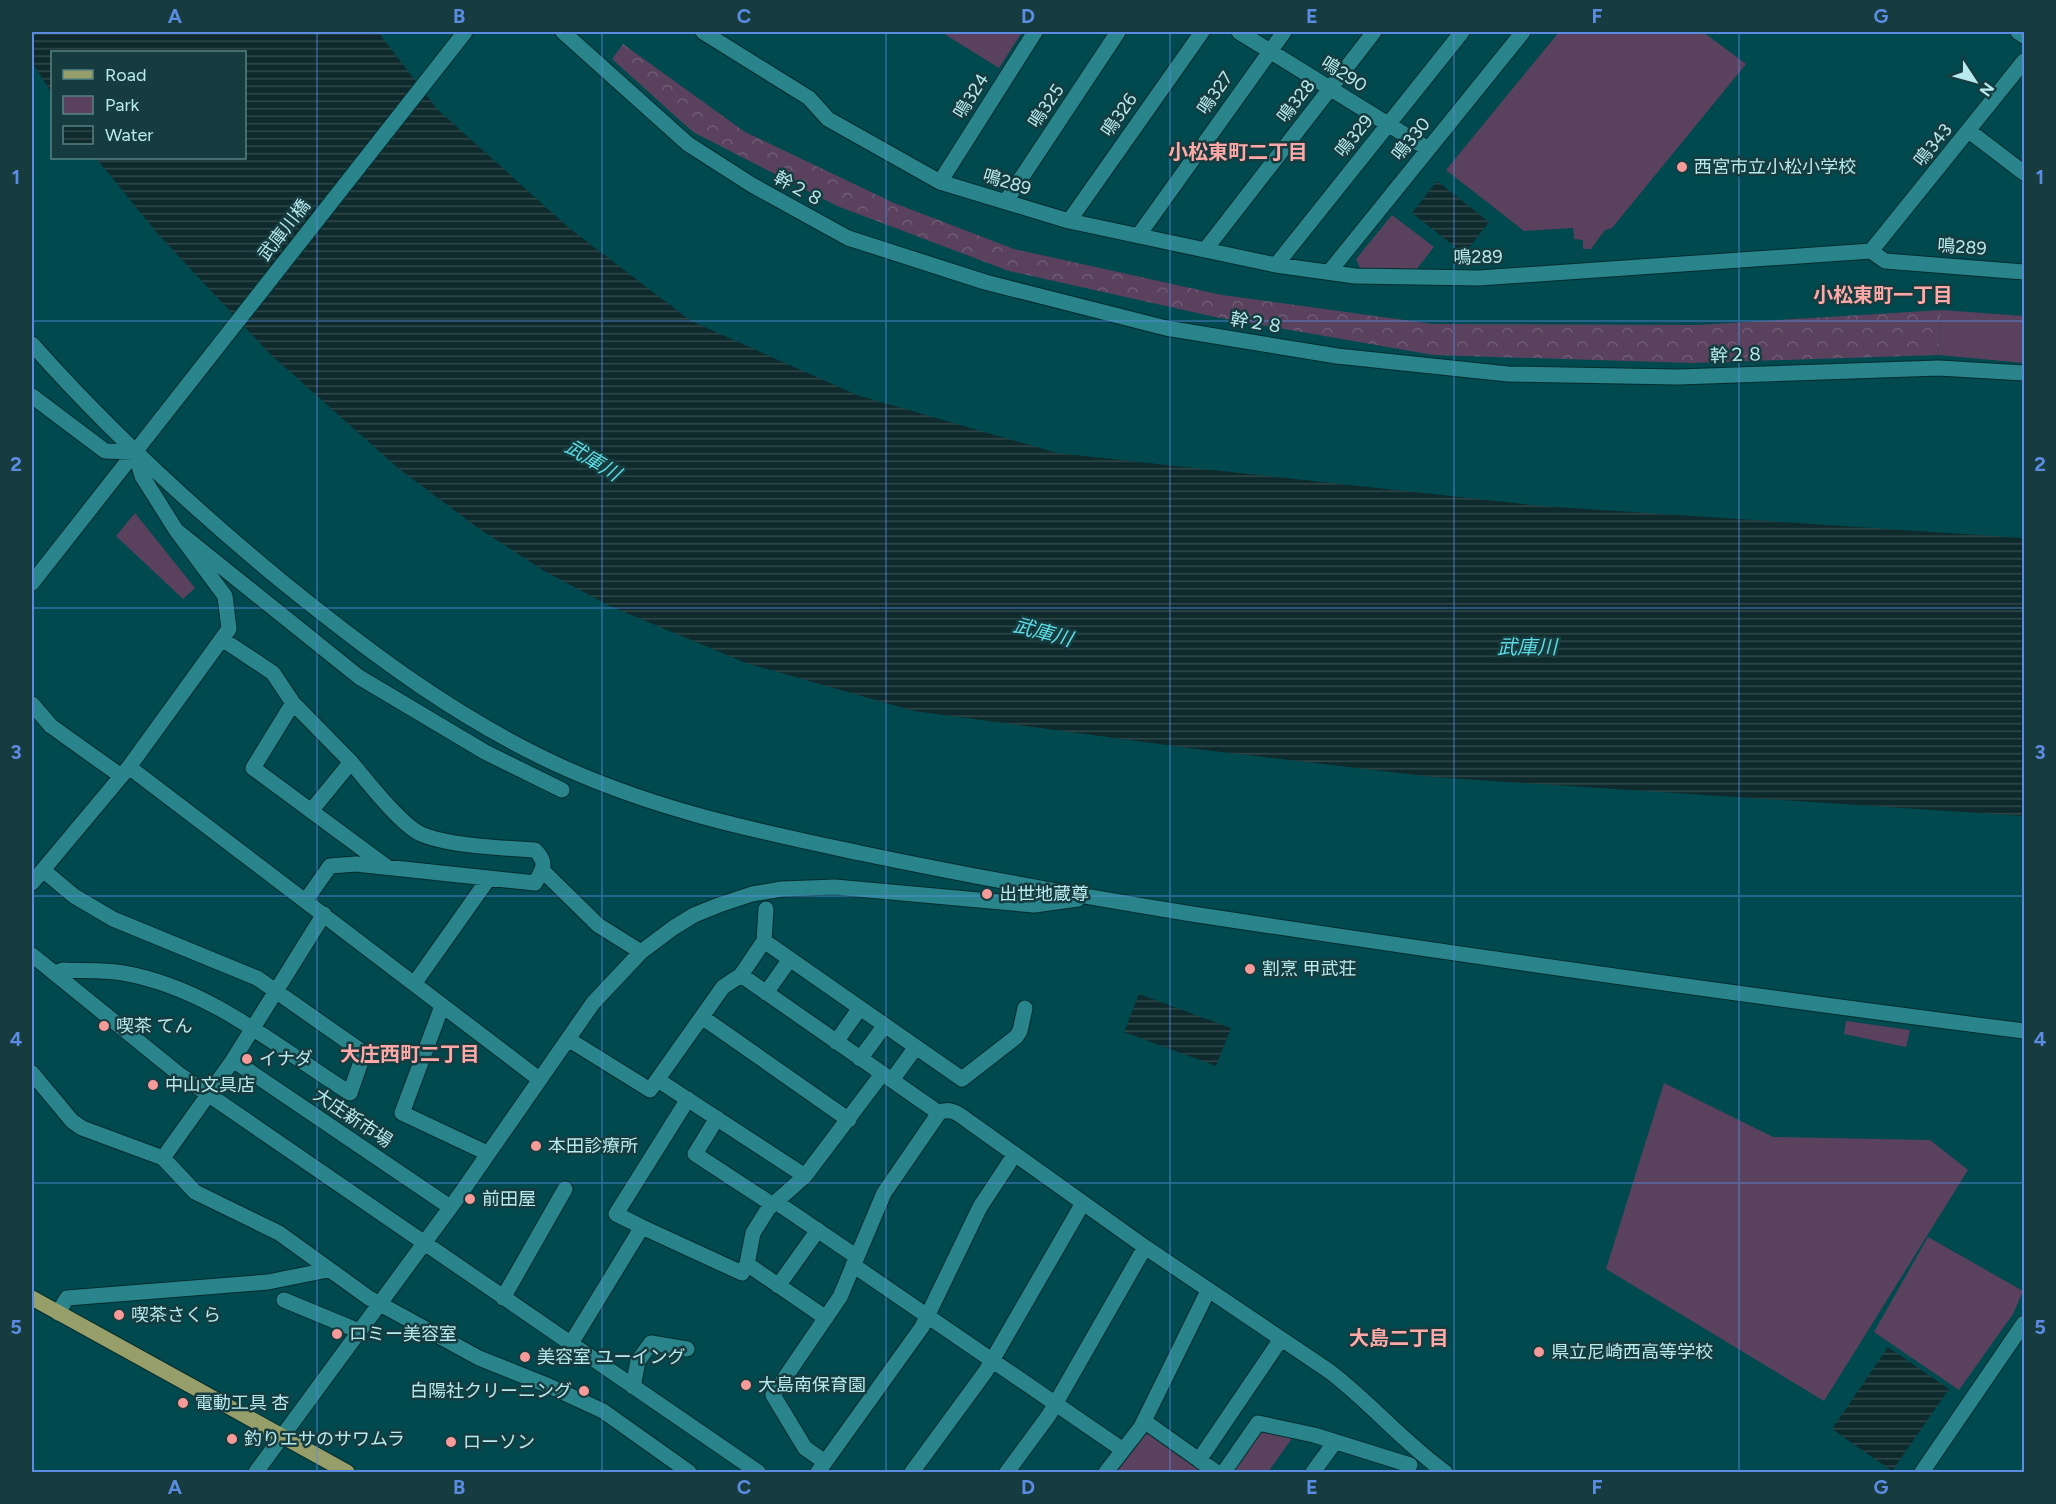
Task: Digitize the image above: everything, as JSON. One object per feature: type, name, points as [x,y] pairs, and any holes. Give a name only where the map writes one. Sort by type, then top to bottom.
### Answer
[{"type":"main road","points":[[32,1298],[347,1473]]},
{"type":"street","name":"武庫川橋","points":[[32,583],[465,32]]},
{"type":"street","name":"幹２８","points":[[563,32],[688,144],[752,184],[848,238],[985,282],[1166,328],[1337,356],[1508,374],[1678,377],[1939,368],[2025,373]]},
{"type":"street","name":"鳴289","points":[[704,32],[809,98],[828,119],[940,182],[1069,221],[1276,265],[1355,276],[1479,278],[1871,251],[1885,261],[2025,272]]},
{"type":"street","name":"鳴324","points":[[940,182],[1035,32]]},
{"type":"street","name":"鳴325","points":[[1006,201],[1118,32]]},
{"type":"street","name":"鳴326","points":[[1069,221],[1202,32]]},
{"type":"street","name":"鳴290","points":[[1239,32],[1428,149]]},
{"type":"street","name":"鳴327","points":[[1137,236],[1284,32]]},
{"type":"street","name":"鳴328","points":[[1205,250],[1374,32]]},
{"type":"street","name":"鳴329","points":[[1276,265],[1462,32]]},
{"type":"street","name":"鳴330","points":[[1330,271],[1523,32]]},
{"type":"street","points":[[2018,32],[2025,36]]},
{"type":"street","name":"鳴343","points":[[1871,251],[2025,62]]},
{"type":"street","points":[[1969,131],[2025,173]]},
{"type":"street","points":[[32,344],[135,452],[201,513],[361,646],[458,712],[566,768],[684,814],[1002,883],[1079,896],[1480,958],[2025,1031]]},
{"type":"street","points":[[32,396],[105,451],[135,452]]},
{"type":"street","points":[[32,884],[125,772],[230,628],[225,596],[176,530],[142,476],[135,452]]},
{"type":"street","points":[[176,530],[359,676],[476,746],[562,790]]},
{"type":"street","points":[[222,639],[273,673],[293,703],[420,834],[454,841],[535,850],[543,858],[542,870],[535,883],[356,864],[330,866],[306,900]]},
{"type":"street","points":[[293,703],[253,768],[387,867]]},
{"type":"street","points":[[32,704],[51,726],[125,772],[306,900],[539,1078]]},
{"type":"street","points":[[311,810],[351,762]]},
{"type":"street","points":[[43,870],[74,896],[113,918],[228,965],[277,990],[364,1053],[350,1093],[255,1028],[187,992],[124,974],[63,970],[54,973]]},
{"type":"street","points":[[542,870],[598,925],[641,952]]},
{"type":"street","points":[[414,984],[489,878]]},
{"type":"street","points":[[256,1473],[450,1207],[593,1003],[641,952],[694,915],[752,894],[782,889],[835,887],[1034,905],[1077,901],[1079,896]]},
{"type":"street","points":[[568,1039],[650,1090],[723,987],[741,975],[764,941],[766,909]]},
{"type":"street","points":[[163,1158],[255,1028],[324,914]]},
{"type":"street","points":[[764,941],[962,1079],[1016,1037],[1020,1031],[1025,1008]]},
{"type":"street","points":[[32,955],[169,1066],[758,1473]]},
{"type":"street","points":[[766,993],[790,959]]},
{"type":"street","points":[[741,975],[939,1113]]},
{"type":"street","points":[[442,1006],[402,1113],[487,1153]]},
{"type":"street","points":[[836,1042],[861,1008]]},
{"type":"street","points":[[702,1017],[849,1120]]},
{"type":"street","points":[[860,1059],[885,1025]]},
{"type":"street","points":[[688,1100],[616,1214],[742,1273],[747,1264],[753,1233],[775,1203],[805,1176],[849,1120],[916,1047]]},
{"type":"street","name":"大庄新市場","points":[[233,1060],[450,1207]]},
{"type":"street","points":[[32,1073],[72,1121],[82,1128],[163,1158],[195,1192],[279,1233],[328,1270],[380,1304],[479,1358],[603,1411],[688,1473]]},
{"type":"street","points":[[658,1080],[805,1176]]},
{"type":"street","points":[[1015,1154],[980,1207],[928,1316],[907,1350],[822,1467],[805,1448],[773,1395],[840,1297],[884,1193],[939,1113],[951,1110],[1015,1154],[1208,1291],[1355,1391],[1419,1452],[1445,1473]]},
{"type":"street","points":[[717,1118],[694,1154],[818,1230],[928,1316],[1123,1450]]},
{"type":"street","points":[[503,1298],[565,1188]]},
{"type":"street","points":[[912,1473],[993,1360],[1083,1203]]},
{"type":"street","points":[[570,1344],[642,1227]]},
{"type":"street","points":[[778,1286],[818,1230]]},
{"type":"street","points":[[1007,1473],[1056,1404],[1145,1247]]},
{"type":"street","points":[[747,1264],[826,1318]]},
{"type":"street","points":[[58,1313],[67,1298],[268,1282],[328,1270]]},
{"type":"street","points":[[1106,1473],[1144,1421],[1208,1291]]},
{"type":"street","points":[[284,1300],[359,1331]]},
{"type":"street","points":[[1922,1473],[2025,1323]]},
{"type":"street","points":[[1199,1460],[1281,1339]]},
{"type":"street","points":[[633,1387],[638,1361],[651,1343],[687,1349]]},
{"type":"street","points":[[1144,1421],[1216,1473]]},
{"type":"street","points":[[1224,1473],[1258,1423],[1335,1442],[1407,1469],[1419,1452]]},
{"type":"street","points":[[1313,1473],[1335,1442]]},
{"type":"green space","points":[[941,32],[1022,32],[999,68]]},
{"type":"green space","points":[[1559,32],[1703,32],[1746,64],[1612,228],[1605,230],[1591,249],[1583,249],[1583,240],[1574,239],[1573,228],[1524,231],[1446,170]]},
{"type":"green space","points":[[623,44],[745,132],[894,203],[1014,249],[1222,295],[1433,324],[1697,325],[1942,310],[1938,355],[1691,363],[1433,355],[1215,317],[1009,271],[837,206],[693,132],[612,59]]},
{"type":"green space","points":[[1392,215],[1434,247],[1416,270],[1360,268],[1356,259]]},
{"type":"green space","points":[[1942,310],[2024,316],[2024,363],[1938,355]]},
{"type":"green space","points":[[135,513],[195,588],[183,599],[116,536]]},
{"type":"green space","points":[[1846,1021],[1910,1030],[1906,1047],[1844,1034]]},
{"type":"green space","points":[[1664,1083],[1773,1137],[1930,1140],[1968,1170],[1824,1401],[1606,1269]]},
{"type":"green space","points":[[1928,1237],[2023,1291],[2013,1314],[1959,1390],[1874,1332]]},
{"type":"green space","points":[[1261,1429],[1293,1437],[1268,1472],[1231,1472]]},
{"type":"green space","points":[[1146,1431],[1207,1472],[1114,1472]]},
{"type":"water","name":"武庫川","points":[[32,32],[378,32],[437,109],[569,228],[691,321],[857,395],[1057,453],[1541,506],[2024,538],[2024,816],[1433,777],[1196,749],[914,711],[746,663],[610,606],[546,572],[478,528],[398,468],[270,354],[156,232],[97,159],[246,159],[246,51],[51,51],[51,92],[32,62]]},
{"type":"water","points":[[1437,181],[1489,222],[1464,254],[1412,213]]},
{"type":"water","points":[[1139,994],[1231,1028],[1216,1066],[1124,1032]]},
{"type":"water","points":[[1888,1347],[1949,1389],[1892,1471],[1832,1429]]},
{"type":"place","name":"西宮市立小松小学校","points":[[1682,167]]},
{"type":"place","name":"出世地蔵尊","points":[[987,894]]},
{"type":"place","name":"割烹 甲武荘","points":[[1250,969]]},
{"type":"place","name":"喫茶 てん","points":[[104,1026]]},
{"type":"place","name":"イナダ","points":[[247,1059]]},
{"type":"place","name":"中山文具店","points":[[153,1085]]},
{"type":"place","name":"本田診療所","points":[[536,1146]]},
{"type":"place","name":"前田屋","points":[[470,1199]]},
{"type":"place","name":"喫茶さくら","points":[[119,1315]]},
{"type":"place","name":"ロミー美容室","points":[[337,1334]]},
{"type":"place","name":"県立尼崎西高等学校","points":[[1539,1352]]},
{"type":"place","name":"美容室 ユーイング","points":[[525,1357]]},
{"type":"place","name":"大島南保育園","points":[[746,1385]]},
{"type":"place","name":"白陽社クリーニング","points":[[584,1391]]},
{"type":"place","name":"電動工具 杏","points":[[183,1403]]},
{"type":"place","name":"釣りエサのサワムラ","points":[[232,1439]]},
{"type":"place","name":"ローソン","points":[[451,1442]]},
{"type":"district","name":"小松東町二丁目","points":[[1238,152]]},
{"type":"district","name":"小松東町一丁目","points":[[1883,295]]},
{"type":"district","name":"大庄西町二丁目","points":[[410,1054]]},
{"type":"district","name":"大島二丁目","points":[[1399,1338]]}]
